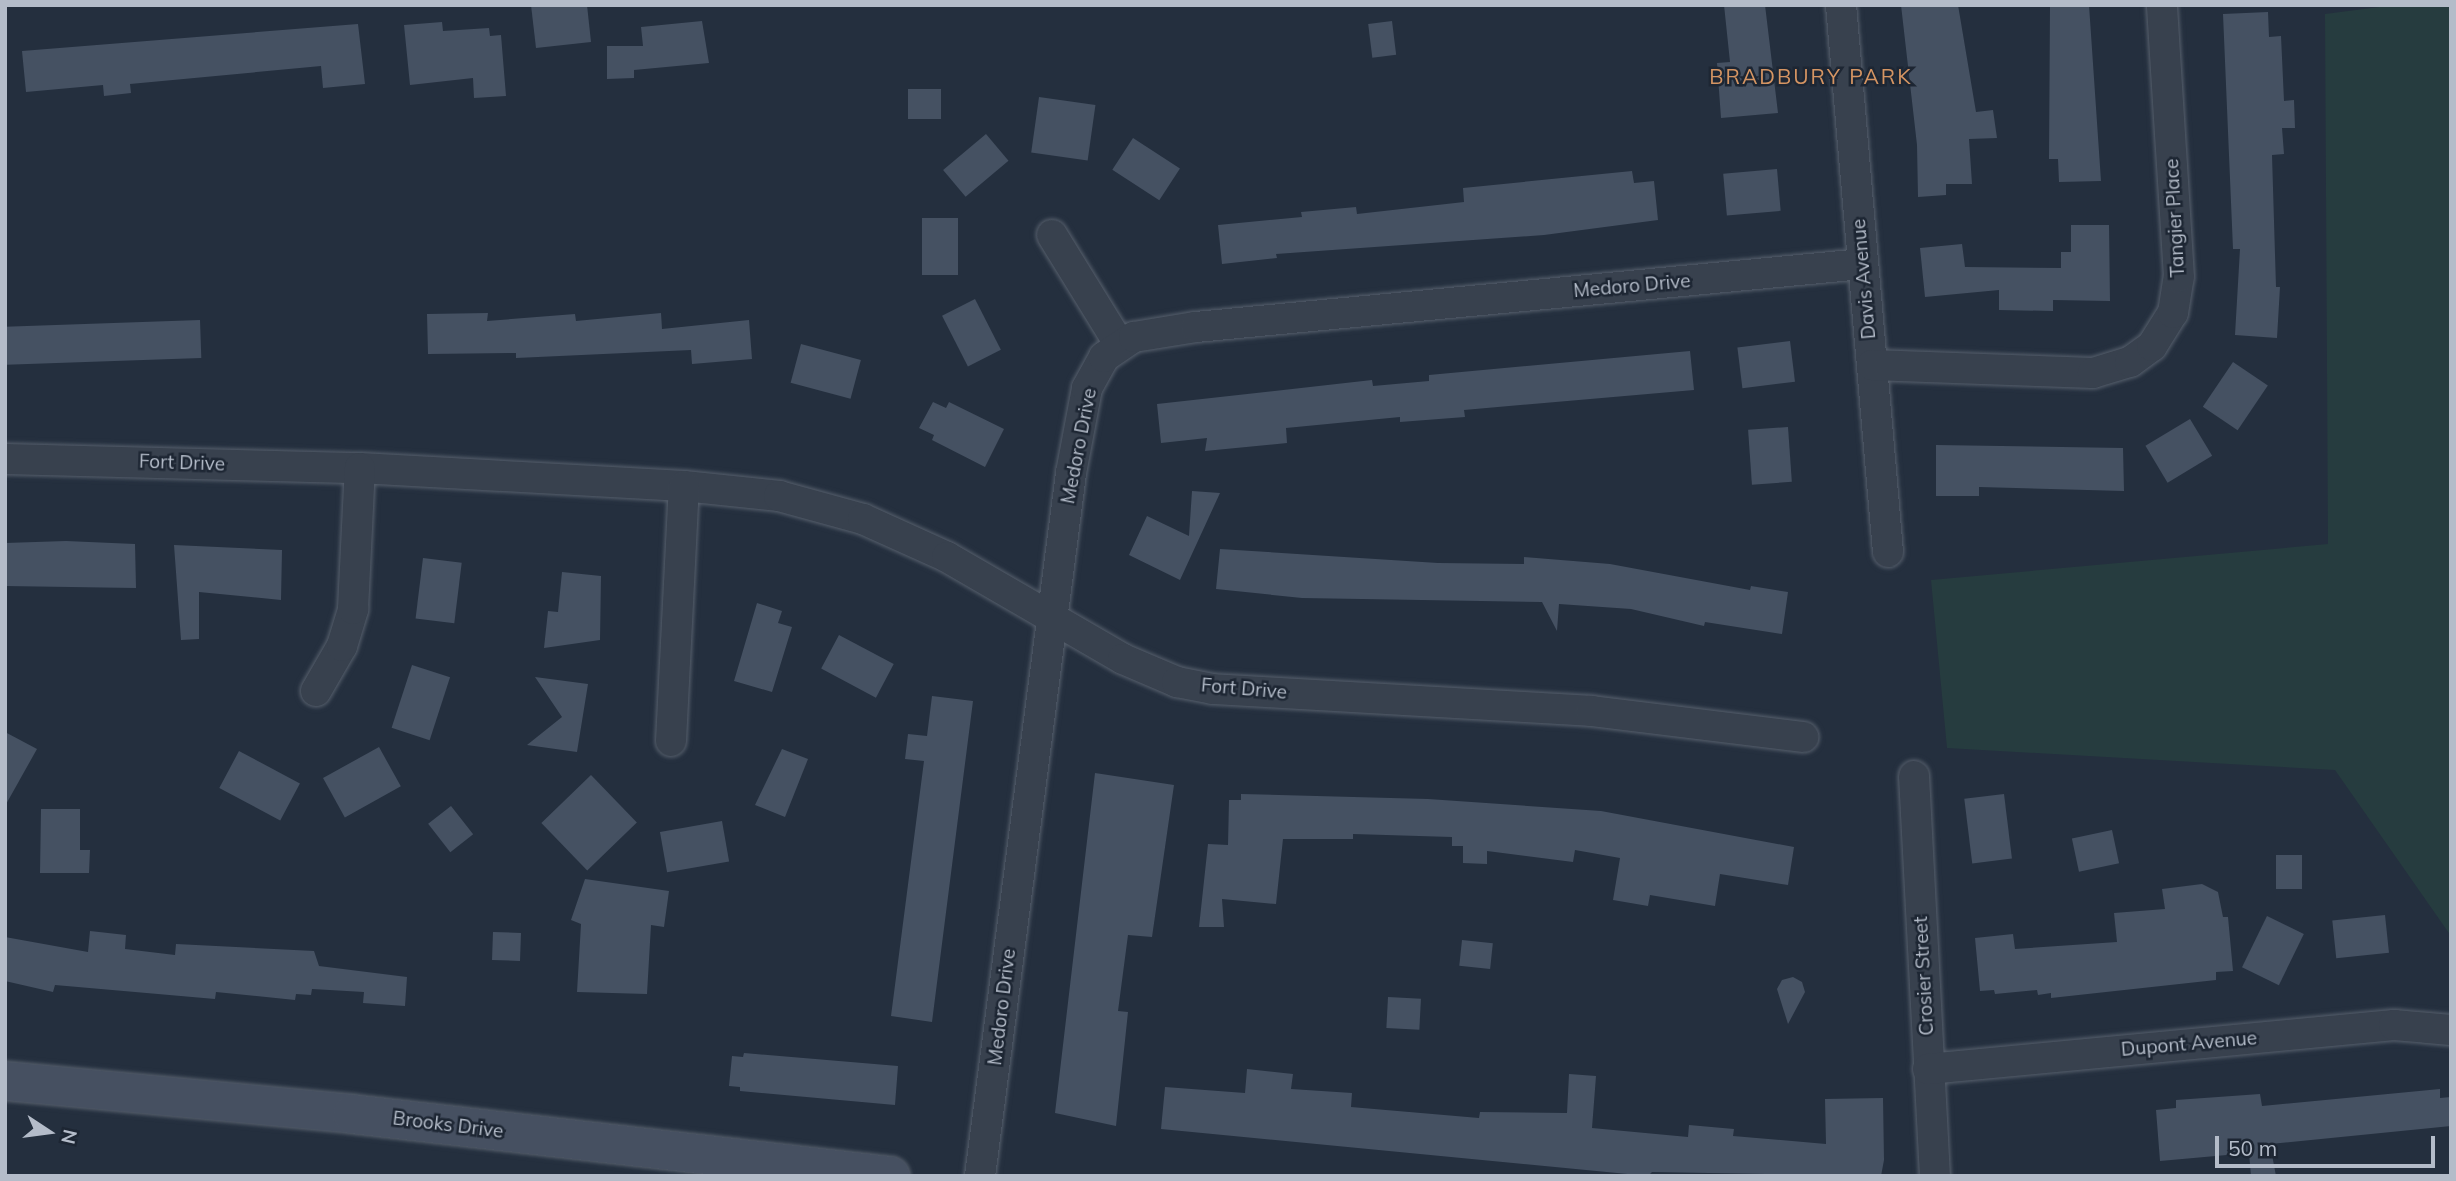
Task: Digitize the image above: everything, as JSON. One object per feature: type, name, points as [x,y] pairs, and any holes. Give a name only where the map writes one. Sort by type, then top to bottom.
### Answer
[{"type":"street","name":"Davis Avenue","points":[[1841,5],[1888,552]]},
{"type":"street","name":"Tangier Place","points":[[1872,365],[2093,373],[2117,368],[2152,346],[2173,313],[2179,277],[2162,5]]},
{"type":"street","points":[[1052,235],[1120,345]]},
{"type":"street","name":"Medoro Drive","points":[[980,1176],[1052,619],[1087,388],[1104,357],[1135,337],[1196,327],[1863,264]]},
{"type":"street","name":"Fort Drive","points":[[5,459],[360,468],[684,486],[779,496],[863,519],[947,557],[1151,673],[1212,689],[1591,711],[1803,737]]},
{"type":"street","points":[[316,691],[342,646],[353,609],[360,468]]},
{"type":"street","points":[[671,741],[684,486]]},
{"type":"street","name":"Crosier Street","points":[[1914,776],[1935,1176]]},
{"type":"street","name":"Dupont Avenue","points":[[1928,1069],[2394,1025],[2451,1030]]},
{"type":"street","name":"Brooks Drive","points":[[5,1081],[352,1114],[890,1176]]},
{"type":"green space","points":[[2395,5],[2451,5],[2451,936],[2335,770],[1947,748],[1931,580],[2328,544],[2325,14]]},
{"type":"building","points":[[531,5],[587,5],[591,42],[536,48]]},
{"type":"building","points":[[1724,5],[1765,5],[1778,113],[1721,118],[1717,63],[1730,62]]},
{"type":"building","points":[[1901,5],[1958,5],[1976,112],[1993,110],[1997,138],[1969,139],[1972,184],[1946,184],[1946,195],[1918,197],[1917,145]]},
{"type":"building","points":[[2050,5],[2089,5],[2101,181],[2059,182],[2058,159],[2049,159]]},
{"type":"building","points":[[2268,12],[2269,37],[2281,36],[2284,101],[2294,100],[2295,128],[2282,128],[2284,154],[2272,155],[2276,287],[2280,287],[2277,338],[2235,335],[2240,249],[2233,249],[2223,14]]},
{"type":"building","points":[[702,21],[709,63],[634,70],[634,78],[607,79],[607,46],[643,46],[641,27]]},
{"type":"building","points":[[1392,21],[1396,55],[1372,58],[1368,24]]},
{"type":"building","points":[[442,22],[443,31],[489,28],[490,36],[501,35],[506,96],[474,98],[473,78],[410,85],[404,25]]},
{"type":"building","points":[[358,24],[365,84],[323,88],[321,66],[130,84],[131,93],[104,96],[103,85],[26,92],[22,51]]},
{"type":"building","points":[[908,89],[941,89],[941,119],[908,119]]},
{"type":"building","points":[[1039,97],[1095,105],[1088,160],[1031,152]]},
{"type":"building","points":[[986,134],[1008,161],[966,197],[943,170]]},
{"type":"building","points":[[1133,138],[1180,168],[1159,200],[1112,170]]},
{"type":"building","points":[[1777,169],[1781,211],[1727,216],[1723,174]]},
{"type":"building","points":[[1632,171],[1634,183],[1654,181],[1658,220],[1544,235],[1276,254],[1277,258],[1222,264],[1218,225],[1302,217],[1301,212],[1356,207],[1357,214],[1464,202],[1463,188]]},
{"type":"building","points":[[922,218],[958,218],[958,275],[922,275]]},
{"type":"building","points":[[2071,225],[2109,225],[2110,301],[2053,300],[2053,311],[1999,310],[1999,290],[1925,297],[1920,248],[1962,244],[1965,267],[2061,268],[2061,252],[2071,252]]},
{"type":"building","points":[[975,299],[1001,350],[968,367],[942,316]]},
{"type":"building","points":[[488,313],[487,321],[575,314],[576,321],[661,313],[662,329],[749,320],[752,359],[692,364],[691,350],[516,358],[516,353],[428,354],[427,314]]},
{"type":"building","points":[[200,320],[201,358],[6,365],[5,327]]},
{"type":"building","points":[[1790,341],[1795,382],[1742,388],[1737,347]]},
{"type":"building","points":[[801,344],[861,360],[851,399],[791,383]]},
{"type":"building","points":[[1690,351],[1694,390],[1464,410],[1465,417],[1400,422],[1400,417],[1286,428],[1287,443],[1205,451],[1207,438],[1161,443],[1157,404],[1372,380],[1373,386],[1429,381],[1429,375]]},
{"type":"building","points":[[2233,362],[2268,385],[2238,430],[2203,407]]},
{"type":"building","points":[[933,402],[946,408],[949,402],[1004,429],[985,467],[932,440],[934,435],[919,428]]},
{"type":"building","points":[[2190,419],[2212,456],[2168,483],[2145,446]]},
{"type":"building","points":[[1788,427],[1792,482],[1752,485],[1748,430]]},
{"type":"building","points":[[1936,445],[2123,448],[2124,491],[1979,487],[1979,496],[1936,496]]},
{"type":"building","points":[[1192,491],[1220,493],[1180,580],[1129,555],[1147,516],[1189,536]]},
{"type":"building","points":[[66,541],[135,544],[136,588],[5,586],[5,543]]},
{"type":"building","points":[[174,545],[282,550],[281,600],[199,592],[199,639],[181,640]]},
{"type":"building","points":[[1220,549],[1438,563],[1524,564],[1524,557],[1610,564],[1750,590],[1751,586],[1788,592],[1782,634],[1705,622],[1704,626],[1631,609],[1559,604],[1557,631],[1542,602],[1302,598],[1216,589]]},
{"type":"building","points":[[423,558],[462,563],[454,623],[416,619]]},
{"type":"building","points":[[562,572],[601,576],[600,640],[544,648],[548,611],[558,612]]},
{"type":"building","points":[[757,603],[782,611],[778,623],[792,627],[772,692],[734,681]]},
{"type":"building","points":[[839,635],[894,664],[876,698],[821,669]]},
{"type":"building","points":[[412,665],[450,677],[430,740],[392,728]]},
{"type":"building","points":[[535,677],[588,684],[577,752],[527,745],[562,717]]},
{"type":"building","points":[[932,696],[973,701],[932,1022],[891,1016],[924,761],[905,759],[908,734],[927,736]]},
{"type":"building","points":[[5,732],[37,749],[5,806]]},
{"type":"building","points":[[379,747],[401,786],[345,817],[323,778]]},
{"type":"building","points":[[782,749],[808,759],[785,817],[755,805]]},
{"type":"building","points":[[239,751],[300,783],[280,820],[219,788]]},
{"type":"building","points":[[1095,773],[1174,785],[1152,937],[1128,935],[1118,1011],[1128,1012],[1116,1126],[1055,1113]]},
{"type":"building","points":[[591,775],[637,822],[587,870],[541,823]]},
{"type":"building","points":[[1241,794],[1428,799],[1601,811],[1794,847],[1788,885],[1720,874],[1715,906],[1650,895],[1648,906],[1613,900],[1620,858],[1575,850],[1573,862],[1487,851],[1487,864],[1463,863],[1463,846],[1452,846],[1452,837],[1353,834],[1353,839],[1283,839],[1276,904],[1222,899],[1224,927],[1199,927],[1208,844],[1228,845],[1229,800],[1241,800]]},
{"type":"building","points":[[2004,794],[2012,859],[1972,863],[1964,799]]},
{"type":"building","points":[[451,806],[473,834],[450,852],[428,824]]},
{"type":"building","points":[[41,809],[80,809],[80,850],[90,850],[89,873],[40,873]]},
{"type":"building","points":[[722,821],[729,861],[667,872],[660,832]]},
{"type":"building","points":[[2112,830],[2119,863],[2079,872],[2072,839]]},
{"type":"building","points":[[2276,855],[2302,855],[2302,889],[2276,889]]},
{"type":"building","points":[[585,879],[669,891],[664,927],[651,925],[647,994],[577,992],[581,924],[571,920]]},
{"type":"building","points":[[2202,884],[2218,892],[2223,917],[2228,917],[2233,971],[2216,972],[2216,980],[2051,998],[2051,993],[2038,995],[2037,990],[1995,994],[1994,990],[1980,991],[1975,938],[2013,934],[2015,949],[2117,942],[2114,913],[2165,909],[2162,889]]},
{"type":"building","points":[[2385,915],[2389,953],[2336,958],[2332,921]]},
{"type":"building","points":[[2267,916],[2304,934],[2279,985],[2242,967]]},
{"type":"building","points":[[90,931],[126,935],[125,949],[175,955],[176,944],[314,951],[319,966],[407,977],[405,1006],[363,1003],[364,992],[312,989],[311,995],[296,994],[295,1000],[216,992],[215,999],[55,985],[53,992],[5,981],[5,937],[88,952]]},
{"type":"building","points":[[493,932],[521,933],[520,961],[492,960]]},
{"type":"building","points":[[1462,940],[1493,943],[1490,969],[1459,966]]},
{"type":"building","points":[[1793,977],[1802,982],[1805,992],[1788,1024],[1777,989],[1782,980]]},
{"type":"building","points":[[1388,997],[1421,999],[1419,1030],[1386,1028]]},
{"type":"building","points":[[744,1053],[898,1066],[895,1105],[740,1091],[740,1087],[729,1086],[732,1056],[743,1057]]},
{"type":"building","points":[[1247,1069],[1293,1074],[1291,1089],[1352,1093],[1351,1107],[1479,1118],[1480,1112],[1567,1113],[1569,1074],[1596,1076],[1592,1128],[1688,1137],[1689,1125],[1734,1129],[1733,1136],[1826,1144],[1825,1099],[1883,1098],[1884,1160],[1881,1176],[1652,1172],[1648,1176],[1161,1129],[1165,1087],[1245,1093]]},
{"type":"building","points":[[2440,1089],[2440,1098],[2451,1097],[2451,1126],[2270,1144],[2276,1176],[2251,1176],[2249,1153],[2160,1161],[2156,1110],[2176,1108],[2176,1100],[2260,1094],[2262,1106]]},
{"type":"district","name":"BRADBURY PARK","points":[[1811,76]]}]
